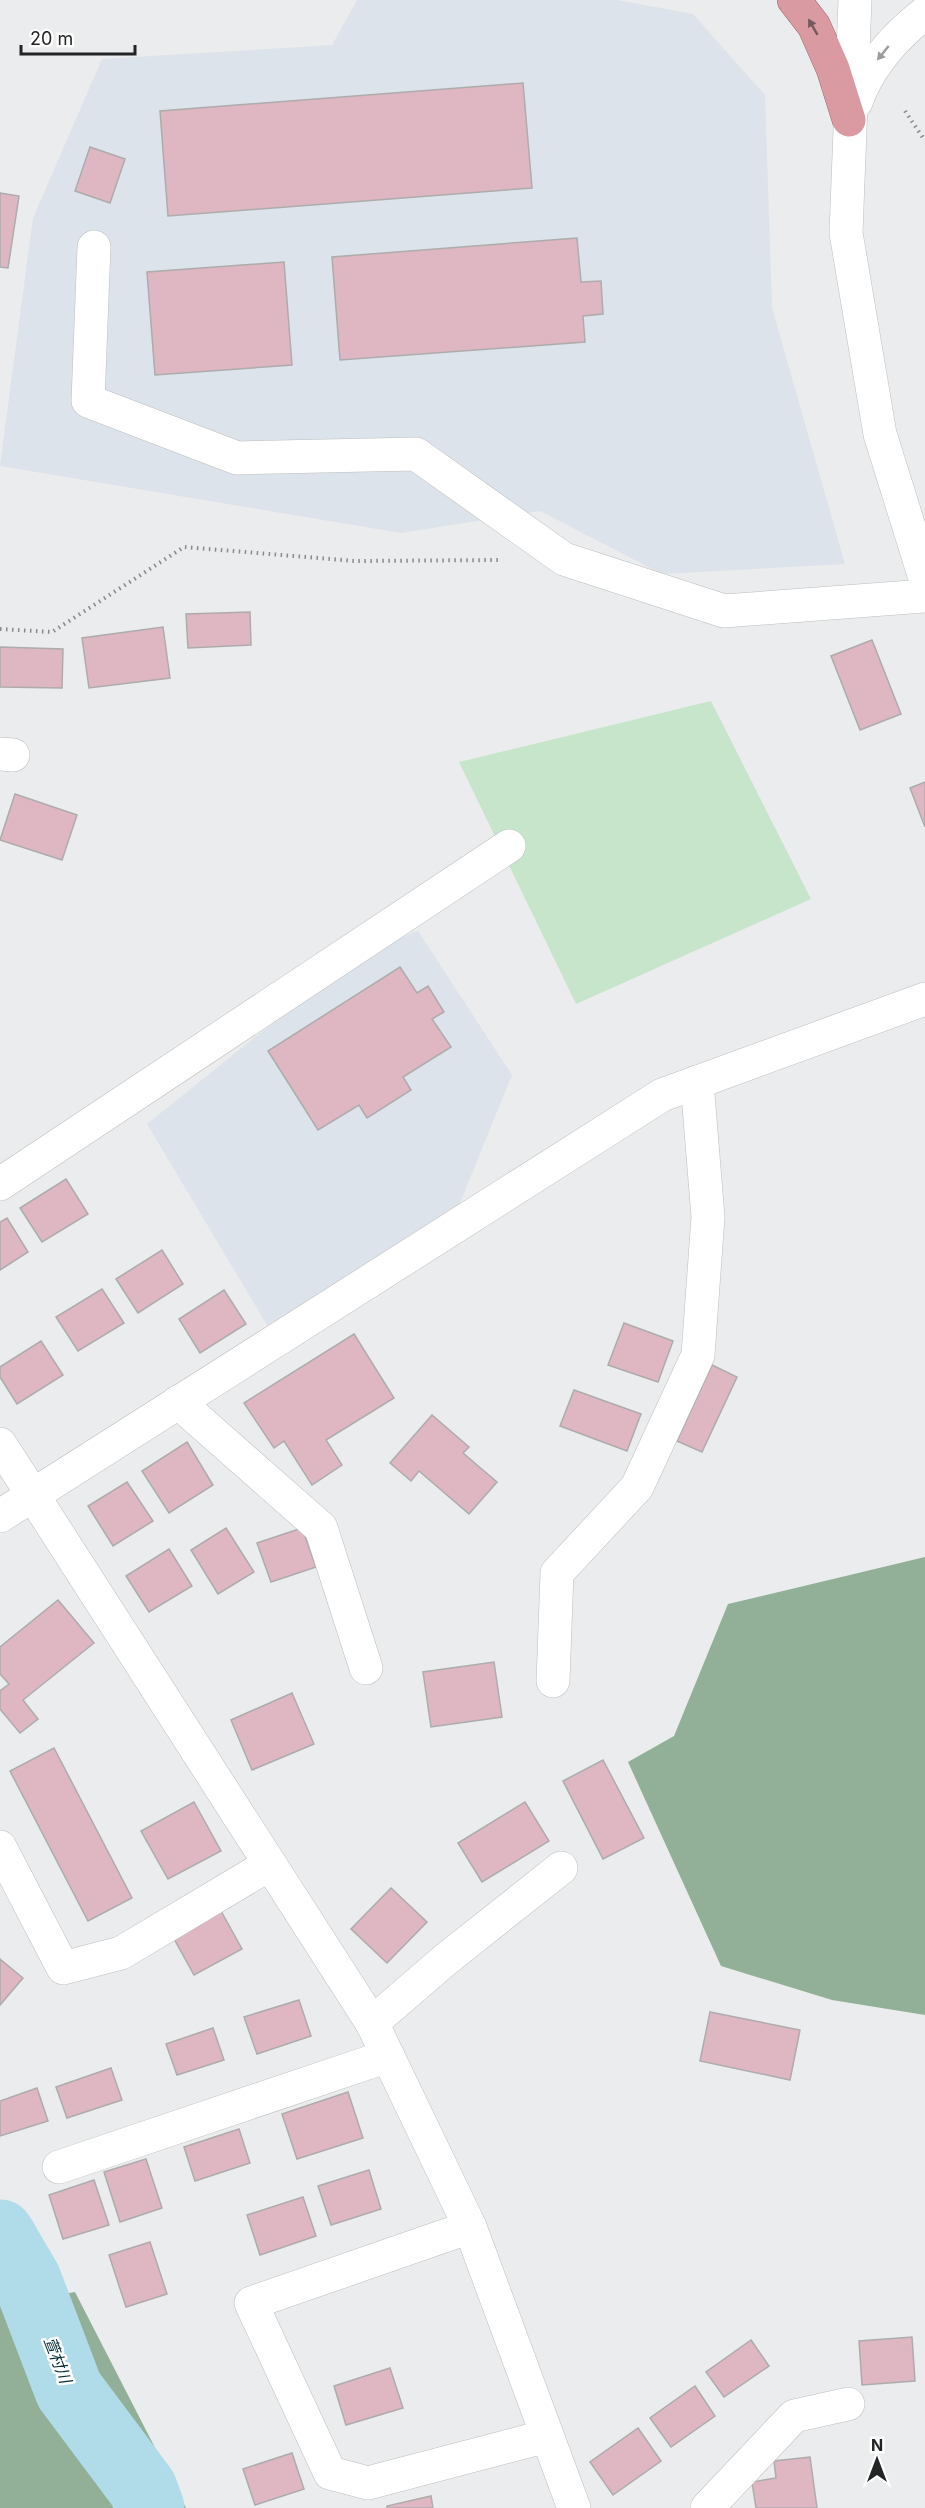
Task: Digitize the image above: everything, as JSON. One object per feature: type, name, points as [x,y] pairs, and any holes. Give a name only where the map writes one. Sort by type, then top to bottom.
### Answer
[{"type":"highway","points":[[794,0],[814,26],[833,69],[849,120]]},
{"type":"street","points":[[855,0],[846,233],[880,434],[925,578]]},
{"type":"street","points":[[849,120],[861,88],[878,59],[902,31],[925,13]]},
{"type":"street","points":[[94,247],[88,401],[237,458],[416,454],[564,559],[724,610],[925,596]]},
{"type":"street","points":[[0,1184],[509,846]]},
{"type":"street","points":[[0,1516],[662,1095],[925,999]]},
{"type":"street","points":[[553,1681],[557,1573],[637,1487],[698,1354],[708,1217],[697,1082]]},
{"type":"street","points":[[178,1402],[321,1528],[366,1668]]},
{"type":"street","points":[[0,1444],[372,2023],[470,2228],[574,2508]]},
{"type":"street","points":[[0,1847],[63,1968],[121,1953],[270,1864]]},
{"type":"street","points":[[372,2023],[445,1960],[561,1868]]},
{"type":"street","points":[[59,2167],[388,2056]]},
{"type":"street","points":[[470,2228],[251,2303],[330,2473],[368,2484],[547,2436]]},
{"type":"street","points":[[706,2508],[794,2416],[848,2404]]},
{"type":"path","points":[[904,111],[925,141]]},
{"type":"path","points":[[0,629],[52,632],[184,547],[355,561],[506,560]]},
{"type":"shaded area","points":[[357,0],[617,0],[693,14],[765,95],[772,308],[845,564],[662,574],[540,511],[401,533],[0,466],[33,218],[102,59],[332,45]]},
{"type":"shaded area","points":[[418,931],[512,1075],[455,1215],[267,1325],[147,1124],[359,954]]},
{"type":"green space","points":[[711,701],[811,899],[576,1004],[459,762]]},
{"type":"green space","points":[[925,1557],[925,2015],[832,2000],[721,1966],[628,1762],[674,1736],[728,1604]]},
{"type":"green space","points":[[0,2208],[46,2297],[75,2292],[186,2508],[0,2508]]},
{"type":"building","points":[[523,83],[532,188],[168,216],[160,111]]},
{"type":"building","points":[[90,147],[125,159],[110,203],[75,191]]},
{"type":"building","points":[[0,193],[19,196],[8,268],[0,267]]},
{"type":"building","points":[[577,238],[581,282],[601,281],[603,314],[583,316],[585,342],[340,360],[332,257]]},
{"type":"building","points":[[284,262],[292,365],[155,375],[147,272]]},
{"type":"building","points":[[250,612],[251,645],[188,648],[186,614]]},
{"type":"building","points":[[163,627],[170,678],[89,688],[82,638]]},
{"type":"building","points":[[872,640],[901,714],[860,730],[831,656]]},
{"type":"building","points":[[0,647],[63,649],[62,688],[0,687]]},
{"type":"building","points":[[925,782],[925,827],[910,788]]},
{"type":"building","points":[[15,794],[77,815],[62,860],[0,840]]},
{"type":"building","points":[[400,967],[417,993],[428,986],[444,1012],[432,1019],[451,1047],[403,1077],[411,1090],[367,1118],[359,1105],[318,1130],[268,1051]]},
{"type":"building","points":[[66,1179],[88,1214],[42,1242],[20,1208]]},
{"type":"building","points":[[7,1218],[28,1252],[0,1270],[0,1222]]},
{"type":"building","points":[[162,1250],[183,1284],[138,1313],[116,1279]]},
{"type":"building","points":[[102,1289],[124,1323],[78,1351],[56,1317]]},
{"type":"building","points":[[224,1290],[246,1324],[200,1353],[179,1319]]},
{"type":"building","points":[[624,1323],[673,1341],[658,1382],[608,1365]]},
{"type":"building","points":[[354,1334],[394,1398],[326,1440],[342,1465],[312,1485],[284,1441],[274,1448],[244,1403]]},
{"type":"building","points":[[41,1341],[63,1375],[17,1404],[0,1377],[0,1367]]},
{"type":"building","points":[[712,1365],[737,1377],[702,1452],[677,1441]]},
{"type":"building","points":[[574,1390],[641,1414],[627,1451],[560,1426]]},
{"type":"building","points":[[432,1415],[469,1447],[463,1453],[497,1482],[469,1514],[419,1471],[411,1481],[390,1463]]},
{"type":"building","points":[[187,1442],[213,1485],[169,1513],[142,1471]]},
{"type":"building","points":[[127,1482],[153,1521],[113,1546],[88,1506]]},
{"type":"building","points":[[226,1528],[254,1572],[218,1594],[191,1550]]},
{"type":"building","points":[[302,1528],[316,1567],[271,1582],[257,1543]]},
{"type":"building","points":[[169,1549],[192,1586],[149,1612],[126,1576]]},
{"type":"building","points":[[58,1600],[94,1643],[23,1700],[38,1719],[20,1733],[0,1709],[0,1691],[9,1684],[0,1674],[0,1647]]},
{"type":"building","points":[[494,1662],[502,1717],[431,1727],[423,1672]]},
{"type":"building","points":[[292,1693],[314,1744],[252,1770],[231,1720]]},
{"type":"building","points":[[54,1748],[132,1898],[88,1921],[10,1771]]},
{"type":"building","points":[[603,1760],[644,1838],[603,1859],[563,1781]]},
{"type":"building","points":[[194,1802],[221,1851],[168,1879],[141,1831]]},
{"type":"building","points":[[525,1802],[549,1841],[482,1882],[458,1843]]},
{"type":"building","points":[[391,1888],[427,1922],[387,1963],[351,1929]]},
{"type":"building","points":[[221,1911],[242,1949],[194,1975],[173,1937]]},
{"type":"building","points":[[0,1959],[23,1978],[0,2005]]},
{"type":"building","points":[[299,2000],[311,2036],[257,2054],[244,2017]]},
{"type":"building","points":[[710,2012],[800,2030],[790,2080],[700,2061]]},
{"type":"building","points":[[213,2028],[224,2060],[177,2075],[166,2044]]},
{"type":"building","points":[[111,2068],[122,2100],[67,2118],[56,2087]]},
{"type":"building","points":[[37,2088],[48,2121],[0,2136],[0,2101]]},
{"type":"building","points":[[348,2092],[363,2138],[297,2159],[282,2114]]},
{"type":"building","points":[[239,2129],[250,2163],[195,2181],[184,2147]]},
{"type":"building","points":[[146,2159],[162,2208],[120,2222],[104,2172]]},
{"type":"building","points":[[369,2170],[381,2209],[331,2225],[318,2186]]},
{"type":"building","points":[[94,2180],[109,2225],[63,2239],[49,2195]]},
{"type":"building","points":[[303,2197],[316,2236],[260,2255],[247,2215]]},
{"type":"building","points":[[150,2242],[167,2294],[126,2307],[109,2255]]},
{"type":"building","points":[[912,2337],[915,2381],[862,2385],[859,2341]]},
{"type":"building","points":[[751,2340],[769,2366],[724,2397],[706,2372]]},
{"type":"building","points":[[390,2368],[403,2408],[346,2425],[334,2386]]},
{"type":"building","points":[[695,2386],[715,2416],[671,2447],[650,2418]]},
{"type":"building","points":[[638,2428],[661,2461],[613,2495],[590,2462]]},
{"type":"building","points":[[292,2453],[304,2489],[255,2505],[243,2469]]},
{"type":"building","points":[[810,2457],[817,2508],[756,2508],[752,2482],[776,2478],[774,2461]]},
{"type":"building","points":[[431,2496],[433,2508],[387,2508],[387,2506]]},
{"type":"waterway","name":"萱村川","points":[[0,2234],[27,2280],[69,2390],[143,2489],[150,2508]]}]
